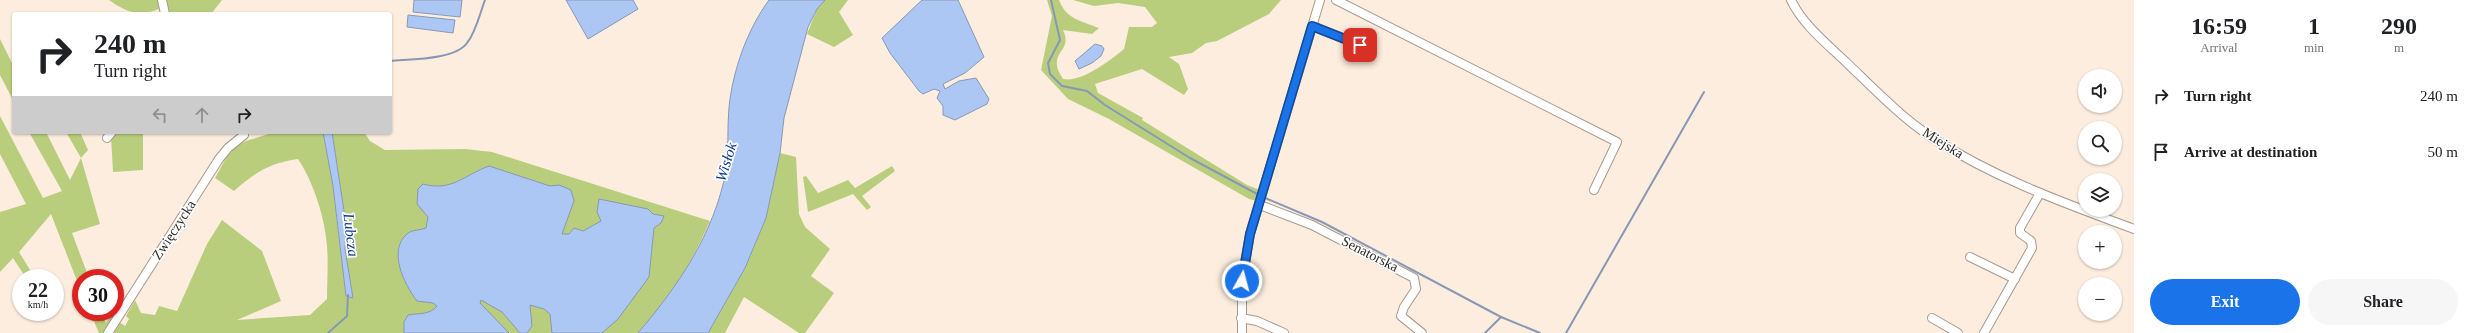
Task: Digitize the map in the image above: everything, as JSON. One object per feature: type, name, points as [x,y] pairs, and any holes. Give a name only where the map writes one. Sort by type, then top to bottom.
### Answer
[{"type":"street","points":[[162,0],[165,12]]},
{"type":"street","points":[[1242,333],[1241,318],[1246,252],[1320,0]]},
{"type":"street","points":[[1336,0],[1617,142],[1594,190]]},
{"type":"street","name":"Miejska","points":[[1791,0],[1806,23],[1878,92],[1920,129],[1974,163],[2040,193],[2134,229]]},
{"type":"street","points":[[1312,26],[1360,45]]},
{"type":"street","name":"Zwięczycka","points":[[108,333],[219,159],[228,148],[244,134]]},
{"type":"street","points":[[1984,333],[2033,244],[2020,233],[2020,228],[2040,193]]},
{"type":"street","name":"Senatorska","points":[[1260,205],[1312,225],[1414,278],[1416,289],[1404,307],[1401,316],[1422,333]]},
{"type":"street","points":[[1970,257],[2014,279]]},
{"type":"street","points":[[1241,318],[1258,321],[1284,333]]},
{"type":"street","points":[[1932,318],[1958,333]]},
{"type":"green space","points":[[109,0],[158,0],[159,9],[148,12],[132,12],[121,8]]},
{"type":"green space","points":[[166,0],[222,0],[213,12],[169,12]]},
{"type":"green space","points":[[825,0],[848,0],[839,12],[853,35],[834,47],[807,34],[817,9]]},
{"type":"green space","points":[[1047,0],[1059,0],[1070,15],[1080,21],[1099,28],[1092,34],[1063,30],[1066,41],[1058,56],[1057,67],[1063,79],[1070,79],[1078,78],[1095,70],[1124,49],[1129,27],[1152,27],[1157,23],[1145,7],[1118,3],[1094,6],[1073,0],[1281,0],[1269,14],[1217,41],[1206,43],[1192,53],[1169,57],[1179,64],[1188,89],[1184,95],[1142,69],[1095,84],[1098,93],[1143,118],[1142,120],[1247,185],[1260,190],[1257,201],[1249,199],[1109,119],[1068,99],[1041,70],[1052,16]]},
{"type":"green space","points":[[0,39],[12,63],[12,98],[0,75]]},
{"type":"green space","points":[[0,116],[43,198],[62,191],[30,134],[47,134],[70,180],[81,158],[100,224],[72,233],[86,269],[72,269],[51,214],[19,252],[29,269],[20,269],[13,258],[0,272],[0,212],[26,204],[0,154]]},
{"type":"green space","points":[[67,134],[81,134],[88,150],[81,158]]},
{"type":"green space","points":[[113,134],[143,134],[143,170],[113,172],[111,136]]},
{"type":"green space","points":[[269,134],[323,134],[333,186],[346,296],[352,298],[345,249],[346,224],[332,134],[365,134],[370,141],[385,150],[465,149],[492,152],[710,221],[695,253],[679,280],[638,333],[114,333],[119,322],[125,326],[129,319],[126,316],[135,300],[141,313],[155,315],[159,306],[177,311],[207,244],[222,220],[262,251],[281,301],[237,320],[310,315],[327,299],[328,268],[325,227],[320,207],[312,186],[298,159],[279,163],[263,169],[234,191],[215,178],[231,149],[246,141]]},
{"type":"green space","points":[[780,153],[796,157],[799,214],[805,227],[830,249],[811,276],[834,293],[805,333],[799,333],[744,297],[725,333],[708,333],[745,268],[766,218]]},
{"type":"green space","points":[[892,166],[895,171],[862,196],[871,207],[867,210],[853,194],[808,212],[803,177],[806,176],[818,193],[848,180],[855,188]]},
{"type":"green space","points":[[94,321],[105,321],[106,323],[107,321],[111,321],[103,333],[99,333]]},
{"type":"water","points":[[414,0],[462,0],[460,17],[413,12]]},
{"type":"water","points":[[566,0],[633,0],[638,9],[588,39]]},
{"type":"water","points":[[769,0],[825,0],[817,9],[808,27],[784,118],[780,153],[766,218],[745,268],[708,333],[638,333],[680,278],[703,238],[713,216],[726,171],[729,107],[734,79],[742,51],[748,37]]},
{"type":"water","points":[[922,0],[958,0],[984,57],[965,73],[943,84],[945,89],[959,81],[976,78],[989,99],[987,104],[955,120],[943,115],[943,106],[937,98],[940,91],[934,89],[923,94],[919,91],[890,53],[882,38]]},
{"type":"water","points":[[408,15],[455,20],[453,33],[407,27]]},
{"type":"water","points":[[1095,44],[1102,46],[1104,49],[1101,56],[1092,63],[1079,69],[1075,61]]},
{"type":"water","points":[[323,134],[332,134],[346,224],[345,249],[353,298],[346,296],[333,186]]},
{"type":"water","points":[[489,166],[550,186],[559,185],[571,190],[574,201],[562,234],[569,234],[574,228],[583,231],[601,221],[597,212],[599,199],[648,209],[653,214],[664,216],[661,223],[654,228],[649,277],[618,319],[602,333],[552,333],[550,314],[544,309],[530,305],[532,326],[527,333],[520,333],[502,312],[481,300],[480,303],[509,333],[404,333],[404,322],[408,315],[428,312],[437,306],[433,303],[417,301],[407,286],[398,258],[402,240],[408,233],[426,228],[428,217],[417,204],[418,189],[423,184],[442,186],[450,184]]},
{"type":"waterway","name":"Lubcza","points":[[392,61],[432,58],[453,53],[461,49],[473,33],[485,0]]},
{"type":"waterway","points":[[1051,0],[1060,40],[1048,63],[1050,74],[1062,86],[1087,91],[1105,105],[1190,158],[1259,195]]},
{"type":"waterway","points":[[1566,333],[1704,92]]},
{"type":"waterway","points":[[1263,197],[1322,222],[1501,317],[1540,333]]},
{"type":"waterway","name":"Lubcza","points":[[328,333],[347,316],[348,295]]},
{"type":"waterway","points":[[1485,333],[1501,317]]},
{"type":"route","points":[[1242,281],[1250,234],[1260,205],[1312,26],[1360,45]]},
{"type":"water label","name":"Wisłok","points":[[726,162]]}]
